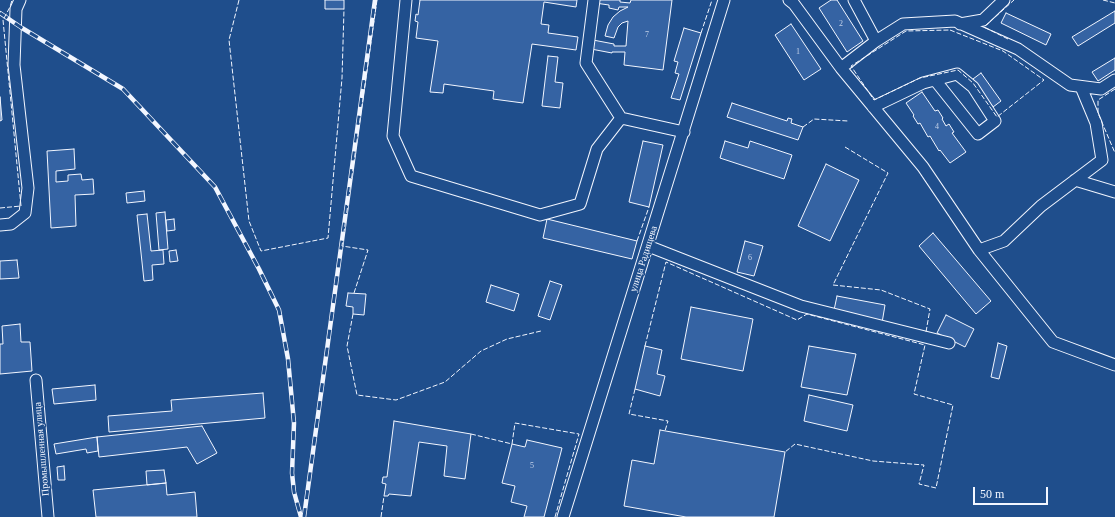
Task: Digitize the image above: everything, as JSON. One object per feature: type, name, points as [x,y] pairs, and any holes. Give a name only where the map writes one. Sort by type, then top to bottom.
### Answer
[{"type":"street","points":[[0,225],[11,224],[25,213],[28,188],[14,65],[16,9],[20,0]]},
{"type":"street","points":[[406,0],[393,136],[411,176],[540,215],[573,206],[580,204],[597,149],[621,118]]},
{"type":"street","points":[[594,0],[586,63],[621,118],[684,132]]},
{"type":"street","name":"улица Радищева","points":[[563,517],[724,0]]},
{"type":"street","points":[[789,0],[794,4],[841,68],[923,167],[979,250],[1053,342],[1115,366]]},
{"type":"street","points":[[854,0],[876,41]]},
{"type":"street","points":[[960,24],[983,20],[1004,0]]},
{"type":"street","points":[[841,68],[876,41],[903,24],[955,21],[1018,49],[1070,85],[1101,89],[1115,80]]},
{"type":"street","points":[[873,107],[923,83],[957,74],[973,87],[995,121],[978,134],[935,80]]},
{"type":"street","points":[[979,250],[1004,240],[1041,206],[1102,160],[1096,123],[1081,87]]},
{"type":"street","points":[[1075,180],[1115,192]]},
{"type":"street","points":[[648,246],[801,306],[949,343]]},
{"type":"street","name":"Промышленная улица","points":[[36,380],[48,517]]},
{"type":"building","points":[[325,0],[344,0],[344,9],[325,9]]},
{"type":"building","points":[[420,0],[577,0],[576,7],[544,2],[541,24],[549,25],[548,33],[578,37],[576,50],[532,44],[523,103],[493,99],[494,91],[444,84],[443,93],[430,92],[438,41],[416,38],[418,22],[415,21],[416,14],[418,15]]},
{"type":"building","points":[[596,0],[620,0],[620,2],[630,3],[631,0],[672,0],[663,70],[624,65],[625,52],[612,53],[591,49],[593,40],[614,44],[614,46],[626,46],[628,21],[622,23],[618,27],[614,38],[605,36],[608,25],[613,17],[628,7],[619,7],[618,10],[609,8],[609,5],[595,3]]},
{"type":"building","points":[[831,0],[837,0],[863,41],[847,52],[819,8]]},
{"type":"building","points":[[1115,11],[1115,23],[1078,46],[1072,37]]},
{"type":"building","points":[[1006,13],[1051,34],[1046,45],[1001,23]]},
{"type":"building","points":[[791,24],[821,69],[804,80],[775,35]]},
{"type":"building","points":[[684,28],[701,33],[680,100],[671,98],[679,74],[675,73],[678,62],[674,61]]},
{"type":"building","points":[[548,56],[558,57],[555,82],[563,83],[560,108],[542,106]]},
{"type":"building","points":[[1115,58],[1115,70],[1098,81],[1092,72]]},
{"type":"building","points":[[981,73],[1001,101],[993,107],[973,79]]},
{"type":"building","points":[[922,92],[935,111],[938,110],[946,126],[949,124],[954,132],[952,133],[966,152],[950,163],[940,150],[939,151],[930,136],[928,137],[920,123],[918,124],[906,103]]},
{"type":"building","points":[[0,97],[2,120],[0,121]]},
{"type":"building","points":[[732,103],[787,121],[788,118],[792,119],[791,123],[803,127],[798,140],[727,117]]},
{"type":"building","points":[[643,141],[663,145],[649,207],[629,202]]},
{"type":"building","points":[[725,141],[748,148],[750,141],[792,155],[784,179],[720,158]]},
{"type":"building","points":[[74,149],[75,169],[56,171],[56,182],[68,181],[68,175],[81,174],[82,180],[93,179],[94,194],[75,195],[76,226],[51,228],[47,151]]},
{"type":"building","points":[[826,164],[859,180],[830,241],[798,226]]},
{"type":"building","points":[[144,191],[145,201],[127,203],[126,193]]},
{"type":"building","points":[[165,212],[168,249],[159,250],[156,213]]},
{"type":"building","points":[[147,214],[151,251],[163,250],[164,264],[152,265],[153,280],[144,281],[137,215]]},
{"type":"building","points":[[174,219],[175,230],[167,231],[166,220]]},
{"type":"building","points":[[547,219],[637,241],[632,259],[543,238]]},
{"type":"building","points":[[933,233],[991,301],[976,314],[919,246]]},
{"type":"building","points":[[745,241],[763,246],[754,276],[737,272]]},
{"type":"building","points":[[176,250],[178,261],[170,262],[169,251]]},
{"type":"building","points":[[17,260],[19,278],[0,279],[0,261]]},
{"type":"building","points":[[550,281],[562,285],[550,320],[538,316]]},
{"type":"building","points":[[491,285],[519,294],[514,311],[486,302]]},
{"type":"building","points":[[348,293],[366,294],[364,315],[353,314],[353,307],[346,306]]},
{"type":"building","points":[[837,296],[885,305],[882,323],[833,315]]},
{"type":"building","points":[[691,307],[753,319],[743,371],[681,359]]},
{"type":"building","points":[[946,315],[974,329],[965,347],[937,333]]},
{"type":"building","points":[[20,324],[21,342],[30,342],[32,371],[0,374],[0,344],[3,344],[2,326]]},
{"type":"building","points":[[998,343],[1007,346],[999,379],[991,377]]},
{"type":"building","points":[[645,346],[662,350],[657,374],[665,376],[660,396],[635,389]]},
{"type":"building","points":[[809,346],[856,354],[847,395],[801,387]]},
{"type":"building","points":[[95,385],[96,400],[54,404],[52,389]]},
{"type":"building","points":[[263,393],[265,418],[109,432],[108,416],[172,411],[171,400]]},
{"type":"building","points":[[809,395],[853,405],[847,431],[804,421]]},
{"type":"building","points":[[394,421],[471,434],[465,479],[444,476],[447,446],[419,442],[411,496],[389,494],[388,496],[384,496],[386,484],[382,483],[383,477],[387,477]]},
{"type":"building","points":[[202,426],[217,453],[197,464],[187,447],[99,457],[97,437]]},
{"type":"building","points":[[660,430],[785,452],[774,517],[686,517],[624,506],[632,460],[654,464]]},
{"type":"building","points":[[97,437],[98,451],[87,453],[86,449],[56,454],[54,444]]},
{"type":"building","points":[[527,440],[562,448],[544,517],[524,517],[527,506],[511,502],[515,486],[502,483],[512,444],[525,447]]},
{"type":"building","points":[[64,466],[65,480],[58,480],[57,467]]},
{"type":"building","points":[[164,470],[166,483],[147,485],[146,471]]},
{"type":"building","points":[[166,483],[167,495],[195,492],[197,517],[96,517],[93,490]]},
{"type":"railway","points":[[304,517],[375,0]]},
{"type":"railway","points":[[0,13],[123,89],[215,187],[279,310],[288,359],[294,423],[292,473],[294,492],[301,517]]},
{"type":"fence","points":[[0,208],[21,206],[3,20],[12,0]]},
{"type":"fence","points":[[239,0],[229,40],[249,221],[261,251],[328,238],[342,78],[344,9]]},
{"type":"fence","points":[[354,293],[368,250],[342,246],[377,0]]},
{"type":"fence","points":[[701,33],[712,0]]},
{"type":"fence","points":[[1008,39],[984,27],[1014,0]]},
{"type":"fence","points":[[1103,0],[1115,3]]},
{"type":"fence","points":[[950,30],[1003,51],[1044,80],[997,117],[973,83],[958,70],[920,78],[874,100],[851,66],[906,31],[950,30]]},
{"type":"fence","points":[[1115,89],[1098,100],[1098,113],[1115,153]]},
{"type":"fence","points":[[803,127],[814,119],[848,121]]},
{"type":"fence","points":[[845,147],[888,173],[833,285],[881,290],[930,309],[926,332]]},
{"type":"fence","points":[[637,241],[649,207]]},
{"type":"fence","points":[[645,346],[666,262],[797,320],[807,314],[925,345],[914,394],[953,405],[936,488],[919,484],[924,465],[873,461],[795,444],[785,452]]},
{"type":"fence","points":[[353,314],[347,346],[357,395],[396,400],[445,382],[481,351],[507,339],[541,331]]},
{"type":"fence","points":[[635,389],[629,414],[668,421],[665,431]]},
{"type":"fence","points":[[471,434],[512,444],[515,423],[579,434],[555,517]]},
{"type":"fence","points":[[381,517],[384,496]]}]
